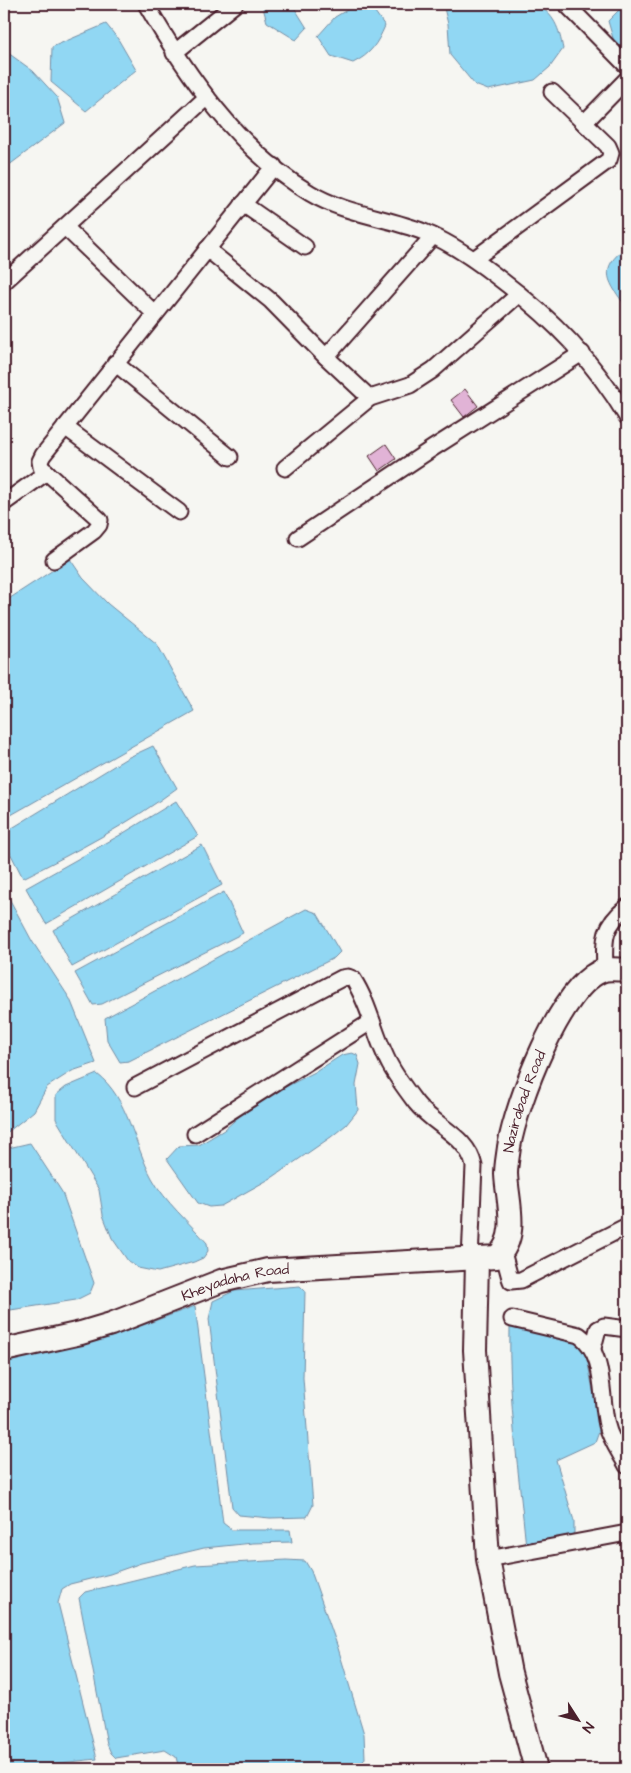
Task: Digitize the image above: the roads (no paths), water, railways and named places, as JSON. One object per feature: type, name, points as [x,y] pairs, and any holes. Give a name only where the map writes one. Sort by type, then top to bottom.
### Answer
[{"type":"main road","points":[[605,970],[627,970]]},
{"type":"main road","name":"Nazirabad Road","points":[[536,1769],[510,1673],[488,1559],[475,1350],[487,1257],[507,1246],[509,1235],[510,1209],[506,1172],[517,1114],[531,1077],[563,1011],[576,993],[592,977],[605,970]]},
{"type":"main road","name":"Kheyadaha Road","points":[[4,1350],[89,1331],[221,1281],[268,1270],[487,1257]]},
{"type":"street","points":[[146,4],[174,53],[208,97],[255,149],[274,166],[308,192],[331,205],[433,236],[474,259],[555,323],[582,353],[614,394],[627,417]]},
{"type":"street","points":[[174,53],[235,4]]},
{"type":"street","points":[[566,4],[627,66]]},
{"type":"street","points":[[584,122],[627,79]]},
{"type":"street","points":[[474,259],[609,160],[611,153],[608,146],[552,92]]},
{"type":"street","points":[[4,282],[208,97]]},
{"type":"street","points":[[54,560],[94,531],[99,525],[100,520],[47,472],[40,461],[115,363],[274,166]]},
{"type":"street","points":[[243,204],[305,247]]},
{"type":"street","points":[[65,227],[155,314]]},
{"type":"street","points":[[326,358],[433,236]]},
{"type":"street","points":[[207,249],[271,301],[326,358],[370,398]]},
{"type":"street","points":[[285,468],[370,398],[410,385],[423,378],[519,294]]},
{"type":"street","points":[[298,538],[433,448],[582,353]]},
{"type":"street","points":[[115,363],[230,457]]},
{"type":"street","points":[[65,427],[180,512]]},
{"type":"street","points":[[4,503],[47,472]]},
{"type":"street","points":[[605,970],[605,940],[608,925],[627,907]]},
{"type":"street","points":[[136,1087],[342,978],[348,977],[353,980],[389,1064],[406,1089],[435,1122],[465,1144],[472,1155],[487,1257],[511,1281],[521,1280],[627,1226]]},
{"type":"street","points":[[195,1134],[372,1021]]},
{"type":"street","points":[[512,1319],[579,1335],[593,1348],[596,1354],[607,1426],[627,1466]]},
{"type":"street","points":[[593,1348],[598,1329],[604,1326],[627,1329]]},
{"type":"street","points":[[488,1559],[627,1533]]},
{"type":"water","points":[[262,4],[292,4],[307,28],[296,40],[267,22]]},
{"type":"water","points":[[357,4],[370,5],[385,26],[373,48],[353,63],[331,56],[318,36],[335,17]]},
{"type":"water","points":[[443,4],[535,4],[552,17],[560,35],[563,49],[550,67],[535,80],[488,90],[475,85],[450,55],[448,24]]},
{"type":"water","points":[[627,4],[627,44],[615,45],[608,21]]},
{"type":"water","points":[[106,24],[118,39],[136,70],[86,111],[51,82],[52,47]]},
{"type":"water","points":[[4,50],[33,71],[57,97],[65,123],[4,169]]},
{"type":"water","points":[[627,247],[627,308],[611,284],[609,269],[611,262]]},
{"type":"water","points":[[70,559],[83,578],[108,604],[157,644],[194,711],[4,819],[4,602]]},
{"type":"water","points":[[153,746],[177,788],[121,825],[23,878],[4,841],[4,833],[127,758]]},
{"type":"water","points":[[176,801],[198,836],[46,924],[26,888]]},
{"type":"water","points":[[202,845],[222,885],[72,967],[53,930]]},
{"type":"water","points":[[4,889],[32,941],[70,999],[96,1063],[72,1071],[47,1087],[34,1111],[4,1135]]},
{"type":"water","points":[[224,892],[243,933],[102,1004],[93,1005],[75,973]]},
{"type":"water","points":[[306,909],[317,913],[340,952],[334,958],[129,1061],[120,1062],[107,1040],[105,1018]]},
{"type":"water","points":[[352,1053],[357,1055],[360,1064],[356,1085],[358,1110],[346,1125],[273,1177],[221,1206],[209,1207],[198,1203],[167,1159],[179,1146],[199,1145],[224,1130],[254,1103],[317,1071],[342,1055]]},
{"type":"water","points":[[97,1074],[108,1084],[123,1108],[157,1187],[170,1204],[207,1243],[208,1251],[203,1258],[158,1272],[138,1268],[128,1261],[112,1238],[103,1215],[99,1190],[56,1119],[56,1095],[66,1087]]},
{"type":"water","points":[[30,1143],[62,1192],[94,1283],[90,1293],[76,1300],[4,1311],[4,1149]]},
{"type":"water","points":[[300,1286],[305,1291],[303,1378],[313,1505],[307,1517],[270,1518],[239,1515],[232,1507],[209,1319],[213,1301],[234,1291]]},
{"type":"water","points":[[195,1306],[223,1523],[232,1530],[290,1530],[292,1542],[253,1543],[204,1548],[141,1563],[110,1574],[70,1584],[62,1589],[58,1603],[97,1759],[4,1769],[4,1361],[108,1338]]},
{"type":"water","points":[[510,1327],[522,1327],[576,1343],[586,1353],[600,1428],[595,1442],[556,1460],[574,1521],[574,1533],[562,1543],[526,1547],[512,1410]]},
{"type":"water","points":[[286,1560],[305,1561],[311,1571],[338,1648],[364,1734],[365,1758],[359,1769],[179,1769],[176,1757],[165,1750],[116,1758],[111,1753],[107,1744],[79,1598],[85,1592],[195,1565]]}]
